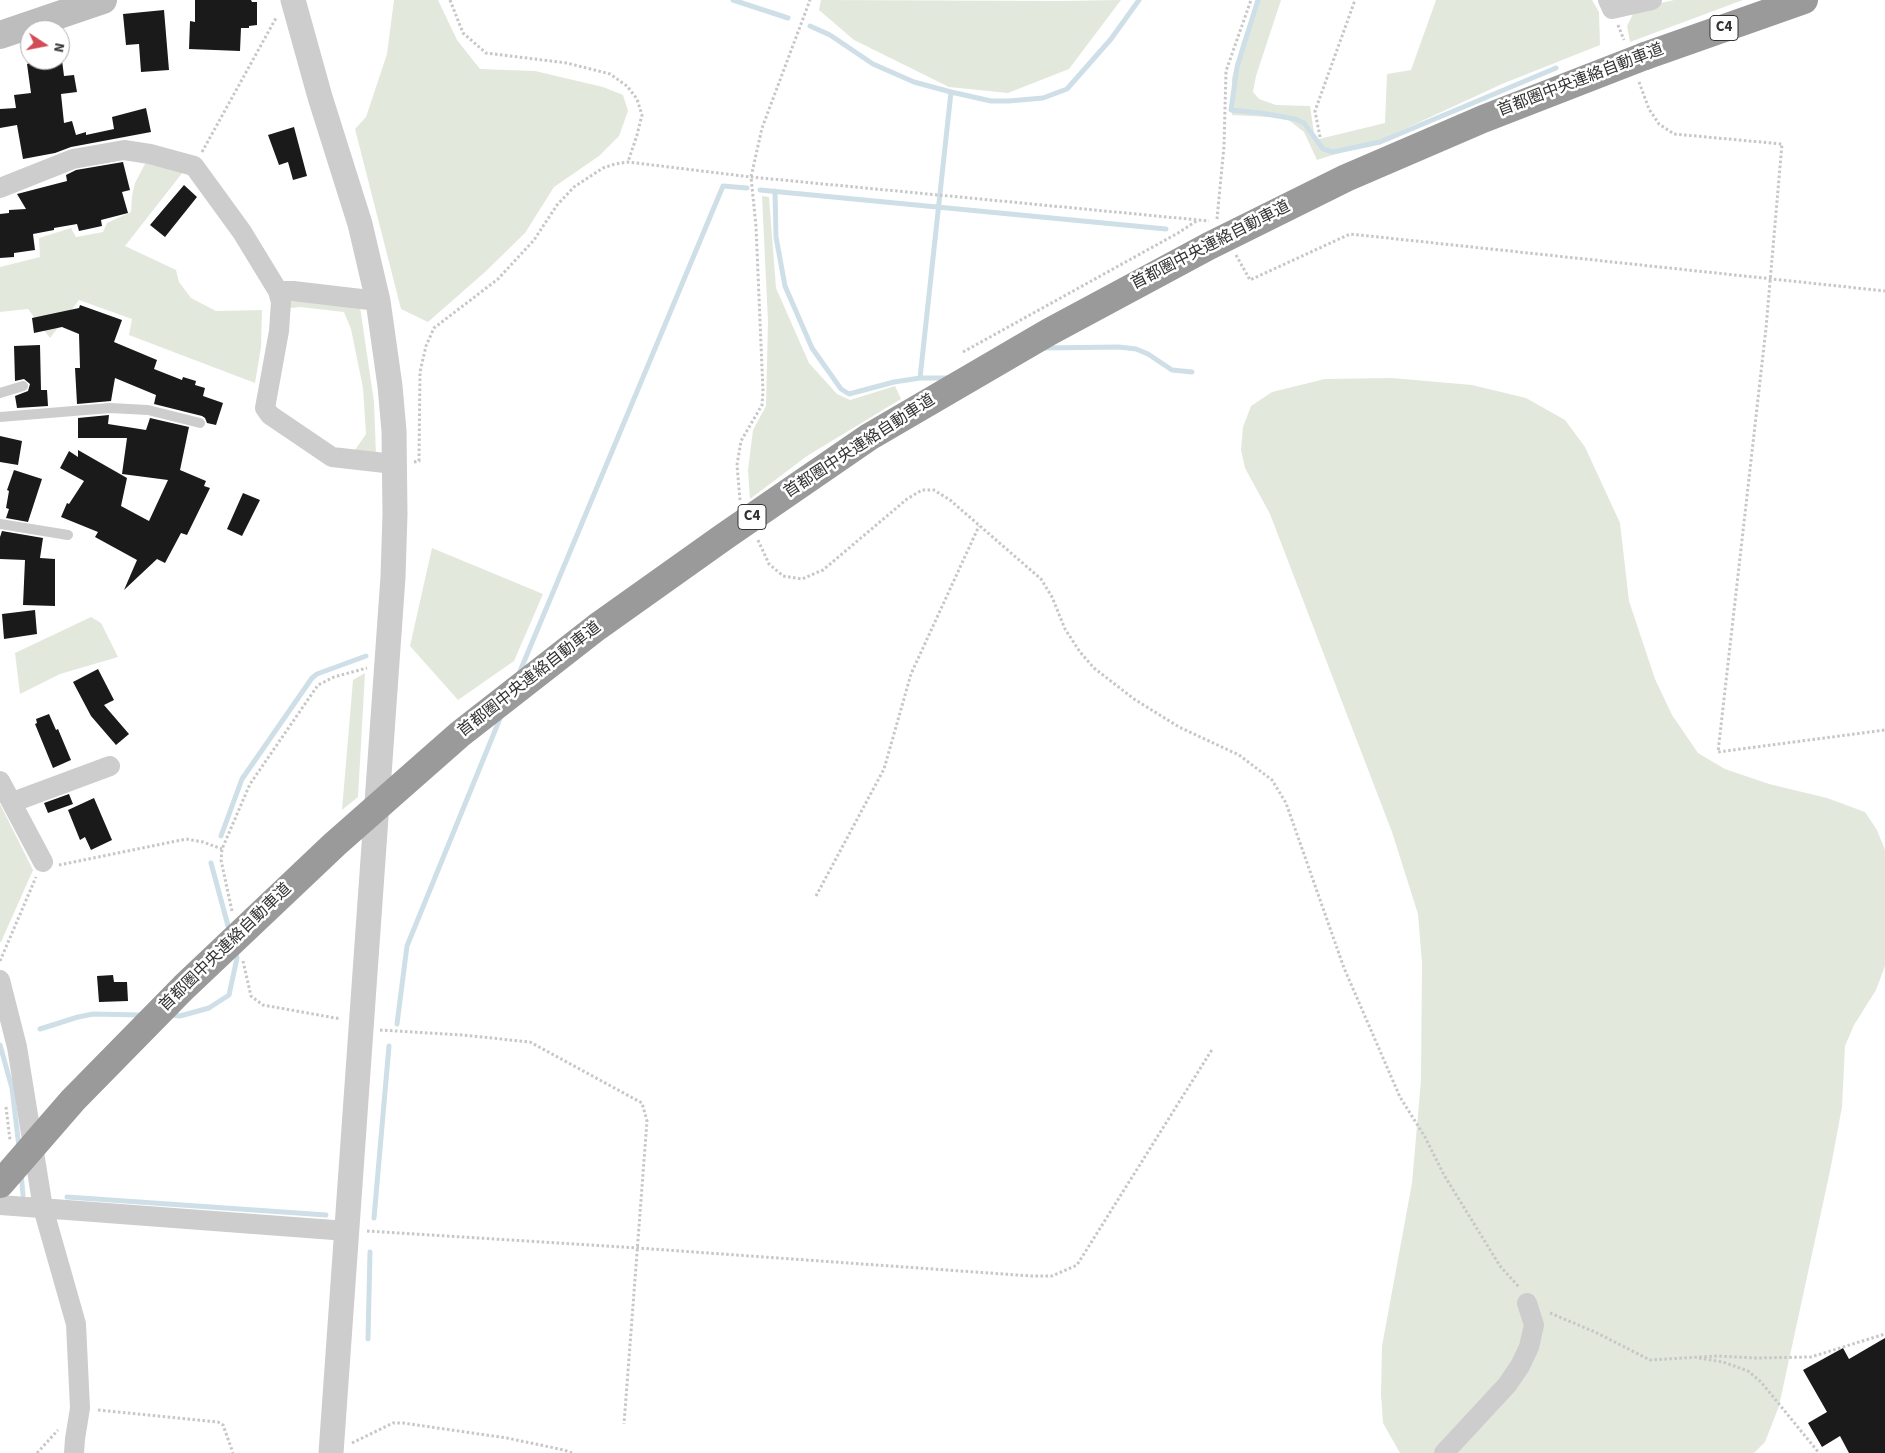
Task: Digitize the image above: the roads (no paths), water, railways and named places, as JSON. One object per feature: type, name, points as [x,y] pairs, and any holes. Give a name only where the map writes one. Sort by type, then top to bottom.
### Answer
[{"type":"highway","name":"首都圏中央連絡自動車道","points":[[0,1184],[73,1100],[177,994],[335,844],[460,734],[574,644],[869,437],[1050,332],[1208,246],[1346,178],[1483,119],[1635,58],[1804,0]]},
{"type":"main road","points":[[0,36],[103,0]]},
{"type":"street","points":[[1610,4],[1652,0]]},
{"type":"street","points":[[295,7],[320,97],[360,224],[378,301],[393,410],[395,514],[393,577],[347,1231],[341,1448]]},
{"type":"street","points":[[0,188],[73,159],[124,150],[150,154],[194,166],[242,232],[278,290],[281,302],[279,331],[265,408],[270,415],[332,457],[394,464]]},
{"type":"street","points":[[278,290],[378,301]]},
{"type":"street","points":[[13,802],[110,766]]},
{"type":"street","points":[[0,781],[13,802],[43,862]]},
{"type":"street","points":[[0,980],[17,1047],[43,1208],[76,1324],[80,1408],[74,1453]]},
{"type":"street","points":[[0,1206],[347,1231]]},
{"type":"street","points":[[1444,1453],[1507,1385],[1520,1366],[1529,1346],[1534,1325],[1527,1303]]},
{"type":"lane","points":[[0,392],[23,386]]},
{"type":"lane","points":[[0,417],[110,408],[148,410],[200,423]]},
{"type":"lane","points":[[0,524],[68,535]]},
{"type":"waterway","points":[[733,0],[788,18]]},
{"type":"waterway","points":[[810,26],[830,35],[873,64],[914,82],[991,101],[1009,101],[1043,98],[1067,89],[1111,39],[1139,0]]},
{"type":"waterway","points":[[1258,0],[1237,67],[1231,110],[1295,119],[1304,123],[1323,149],[1333,152],[1380,142],[1556,68]]},
{"type":"waterway","points":[[920,378],[951,92]]},
{"type":"waterway","points":[[518,676],[723,186],[747,188]]},
{"type":"waterway","points":[[760,190],[1166,229]]},
{"type":"waterway","points":[[775,191],[776,237],[785,286],[812,348],[841,389],[849,394],[894,382],[920,378],[949,378]]},
{"type":"waterway","points":[[1041,348],[1119,347],[1136,349],[1148,354],[1172,370],[1192,372]]},
{"type":"waterway","points":[[221,836],[242,779],[312,678],[317,674],[366,656]]},
{"type":"waterway","points":[[397,1024],[407,946],[501,716]]},
{"type":"waterway","points":[[211,863],[230,933]]},
{"type":"waterway","points":[[170,1015],[180,1016],[209,1008],[229,995],[237,958],[235,950]]},
{"type":"waterway","points":[[40,1029],[93,1014],[142,1015]]},
{"type":"waterway","points":[[0,1045],[12,1088],[19,1147]]},
{"type":"waterway","points":[[374,1218],[389,1046]]},
{"type":"waterway","points":[[21,1173],[23,1195]]},
{"type":"waterway","points":[[67,1197],[326,1215]]},
{"type":"waterway","points":[[368,1339],[370,1252]]}]
